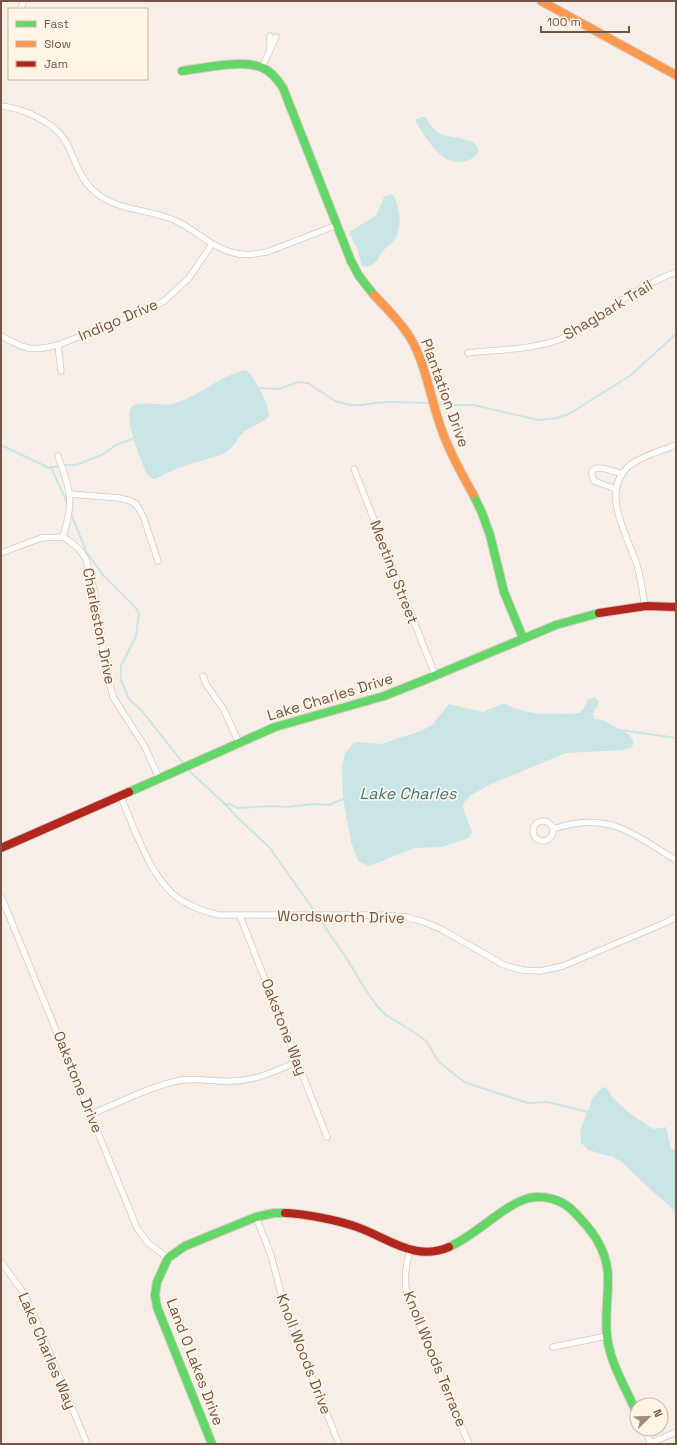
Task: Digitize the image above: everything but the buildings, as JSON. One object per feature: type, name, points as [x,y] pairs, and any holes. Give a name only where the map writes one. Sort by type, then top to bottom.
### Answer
[{"type":"street","points":[[541,1],[676,75]]},
{"type":"street","points":[[270,36],[270,49]]},
{"type":"street","points":[[262,67],[276,37]]},
{"type":"street","name":"Plantation Drive","points":[[182,71],[241,63],[252,64],[262,67],[274,75],[283,88],[351,261],[369,290],[402,324],[420,356],[441,428],[450,450],[482,512],[490,535],[504,592],[523,638]]},
{"type":"street","points":[[1,106],[39,118],[60,133],[68,144],[83,180],[93,191],[104,199],[120,206],[175,220],[212,244],[232,253],[243,255],[267,252],[337,225]]},
{"type":"street","name":"Indigo Drive","points":[[1,336],[26,349],[49,348],[150,309],[164,301],[189,278],[212,244]]},
{"type":"street","name":"Shagbark Trail","points":[[468,352],[535,346],[567,337],[587,326],[647,285],[676,272]]},
{"type":"street","points":[[58,345],[61,371]]},
{"type":"street","points":[[645,607],[637,566],[616,507],[616,489],[622,474],[629,466],[639,460],[676,445]]},
{"type":"street","points":[[1,553],[41,538],[63,537],[70,511],[70,494],[67,479],[58,456]]},
{"type":"street","points":[[616,489],[594,481],[592,476],[593,471],[596,468],[601,467],[622,474]]},
{"type":"street","name":"Meeting Street","points":[[354,469],[435,675]]},
{"type":"street","points":[[70,494],[119,498],[136,504],[143,516],[158,561]]},
{"type":"street","name":"Charleston Drive","points":[[63,537],[69,540],[86,559],[94,590],[107,673],[113,696],[145,747],[159,778]]},
{"type":"street","name":"Lake Charles Drive","points":[[1,848],[275,727],[298,719],[351,706],[383,696],[556,625],[582,616],[610,611],[645,607],[676,607]]},
{"type":"street","points":[[203,676],[206,684],[224,710],[239,743]]},
{"type":"street","name":"Wordsworth Drive","points":[[120,795],[151,865],[158,878],[167,889],[183,902],[200,910],[219,915],[383,915],[406,918],[424,922],[441,929],[504,966],[522,970],[540,971],[563,966],[676,917]]},
{"type":"street","points":[[553,829],[584,821],[614,825],[629,832],[676,860]]},
{"type":"street","name":"Oakstone Drive","points":[[1,896],[137,1228],[148,1243],[168,1258]]},
{"type":"street","name":"Oakstone Way","points":[[240,916],[327,1137]]},
{"type":"street","points":[[91,1114],[172,1082],[196,1079],[230,1081],[247,1080],[264,1076],[297,1062]]},
{"type":"street","name":"Land O Lakes Drive","points":[[212,1444],[157,1307],[155,1295],[157,1282],[168,1258],[176,1251],[256,1217],[277,1212],[294,1213],[358,1227],[410,1250],[431,1253],[450,1248],[472,1236],[513,1205],[525,1198],[542,1196],[557,1200],[569,1207],[592,1231],[605,1251],[608,1271],[607,1336],[613,1360],[630,1397]]},
{"type":"street","name":"Knoll Woods Drive","points":[[256,1217],[271,1255],[286,1313],[339,1444]]},
{"type":"street","name":"Knoll Woods Terrace","points":[[410,1250],[405,1273],[407,1295],[469,1444]]},
{"type":"street","name":"Lake Charles Way","points":[[1,1262],[21,1289],[32,1310],[87,1444]]},
{"type":"street","points":[[553,1347],[607,1336]]},
{"type":"street","points":[[650,1444],[676,1432]]},
{"type":"water","points":[[426,117],[433,128],[443,135],[464,139],[477,145],[478,151],[476,155],[471,159],[460,162],[452,161],[444,157],[431,145],[416,122],[416,119]]},
{"type":"water","points":[[391,194],[394,196],[398,208],[400,220],[398,233],[395,239],[375,262],[367,267],[362,266],[357,248],[350,235],[350,231],[376,216],[384,197]]},
{"type":"water","points":[[246,370],[261,391],[269,412],[269,416],[265,420],[245,431],[228,451],[220,455],[178,468],[155,479],[150,478],[139,455],[132,435],[129,416],[130,409],[133,405],[176,403],[185,400],[227,377]]},
{"type":"water","name":"Lake Charles","points":[[595,697],[599,702],[593,714],[595,719],[603,720],[630,735],[634,743],[631,748],[622,750],[566,753],[491,784],[471,795],[464,802],[463,808],[472,832],[468,838],[442,847],[415,848],[369,866],[358,861],[351,842],[343,798],[342,766],[345,754],[352,744],[358,742],[381,744],[421,731],[432,725],[449,704],[483,712],[504,703],[522,710],[541,714],[570,714],[580,713],[586,705],[587,700]]},
{"type":"water","points":[[606,1087],[613,1098],[628,1112],[648,1126],[654,1129],[666,1127],[671,1149],[676,1149],[676,1218],[672,1208],[623,1163],[612,1156],[589,1150],[581,1143],[580,1131],[593,1097],[602,1088]]},
{"type":"waterway","points":[[435,403],[447,405],[474,405],[538,420],[557,418],[569,414],[631,375],[676,334]]},
{"type":"waterway","points":[[258,388],[279,389],[298,382],[308,383],[335,401],[350,405],[389,402],[431,403]]},
{"type":"waterway","points":[[1,445],[49,468],[64,465],[76,465],[102,455],[116,445],[134,438]]},
{"type":"waterway","points":[[51,467],[67,504]]},
{"type":"waterway","points":[[71,514],[87,553],[103,575],[135,607],[139,613],[136,636],[121,666],[121,680],[129,699],[142,711],[184,764]]},
{"type":"waterway","points":[[621,730],[676,738]]},
{"type":"waterway","points":[[186,768],[269,847],[316,913]]},
{"type":"waterway","points":[[225,804],[238,808],[273,806],[287,807],[315,804],[329,805],[343,799]]},
{"type":"waterway","points":[[318,917],[377,1006],[386,1015],[427,1042],[438,1061],[464,1082],[528,1103],[548,1102],[587,1112]]},
{"type":"traffic: fast","points":[[182,71],[223,65],[245,64],[263,68],[277,79],[283,88],[351,261],[359,276],[374,295]]},
{"type":"traffic: fast","points":[[473,494],[490,535],[504,592],[523,638]]},
{"type":"traffic: fast","points":[[129,792],[275,727],[384,696],[556,625],[599,613]]},
{"type":"traffic: fast","points":[[449,1247],[470,1235],[509,1207],[529,1198],[551,1198],[570,1208],[591,1231],[605,1258],[608,1278],[606,1322],[607,1336],[611,1356],[629,1397]]},
{"type":"traffic: fast","points":[[212,1444],[157,1307],[155,1295],[157,1282],[168,1258],[185,1246],[256,1217],[274,1213],[285,1213]]},
{"type":"traffic: slow","points":[[541,1],[676,75]]},
{"type":"traffic: slow","points":[[374,295],[403,327],[416,349],[421,360],[444,437],[473,494]]},
{"type":"traffic: jam","points":[[599,613],[646,606],[676,607]]},
{"type":"traffic: jam","points":[[1,848],[129,792]]},
{"type":"traffic: jam","points":[[285,1213],[312,1216],[349,1224],[402,1247],[413,1250],[425,1252],[437,1251],[449,1247]]}]
